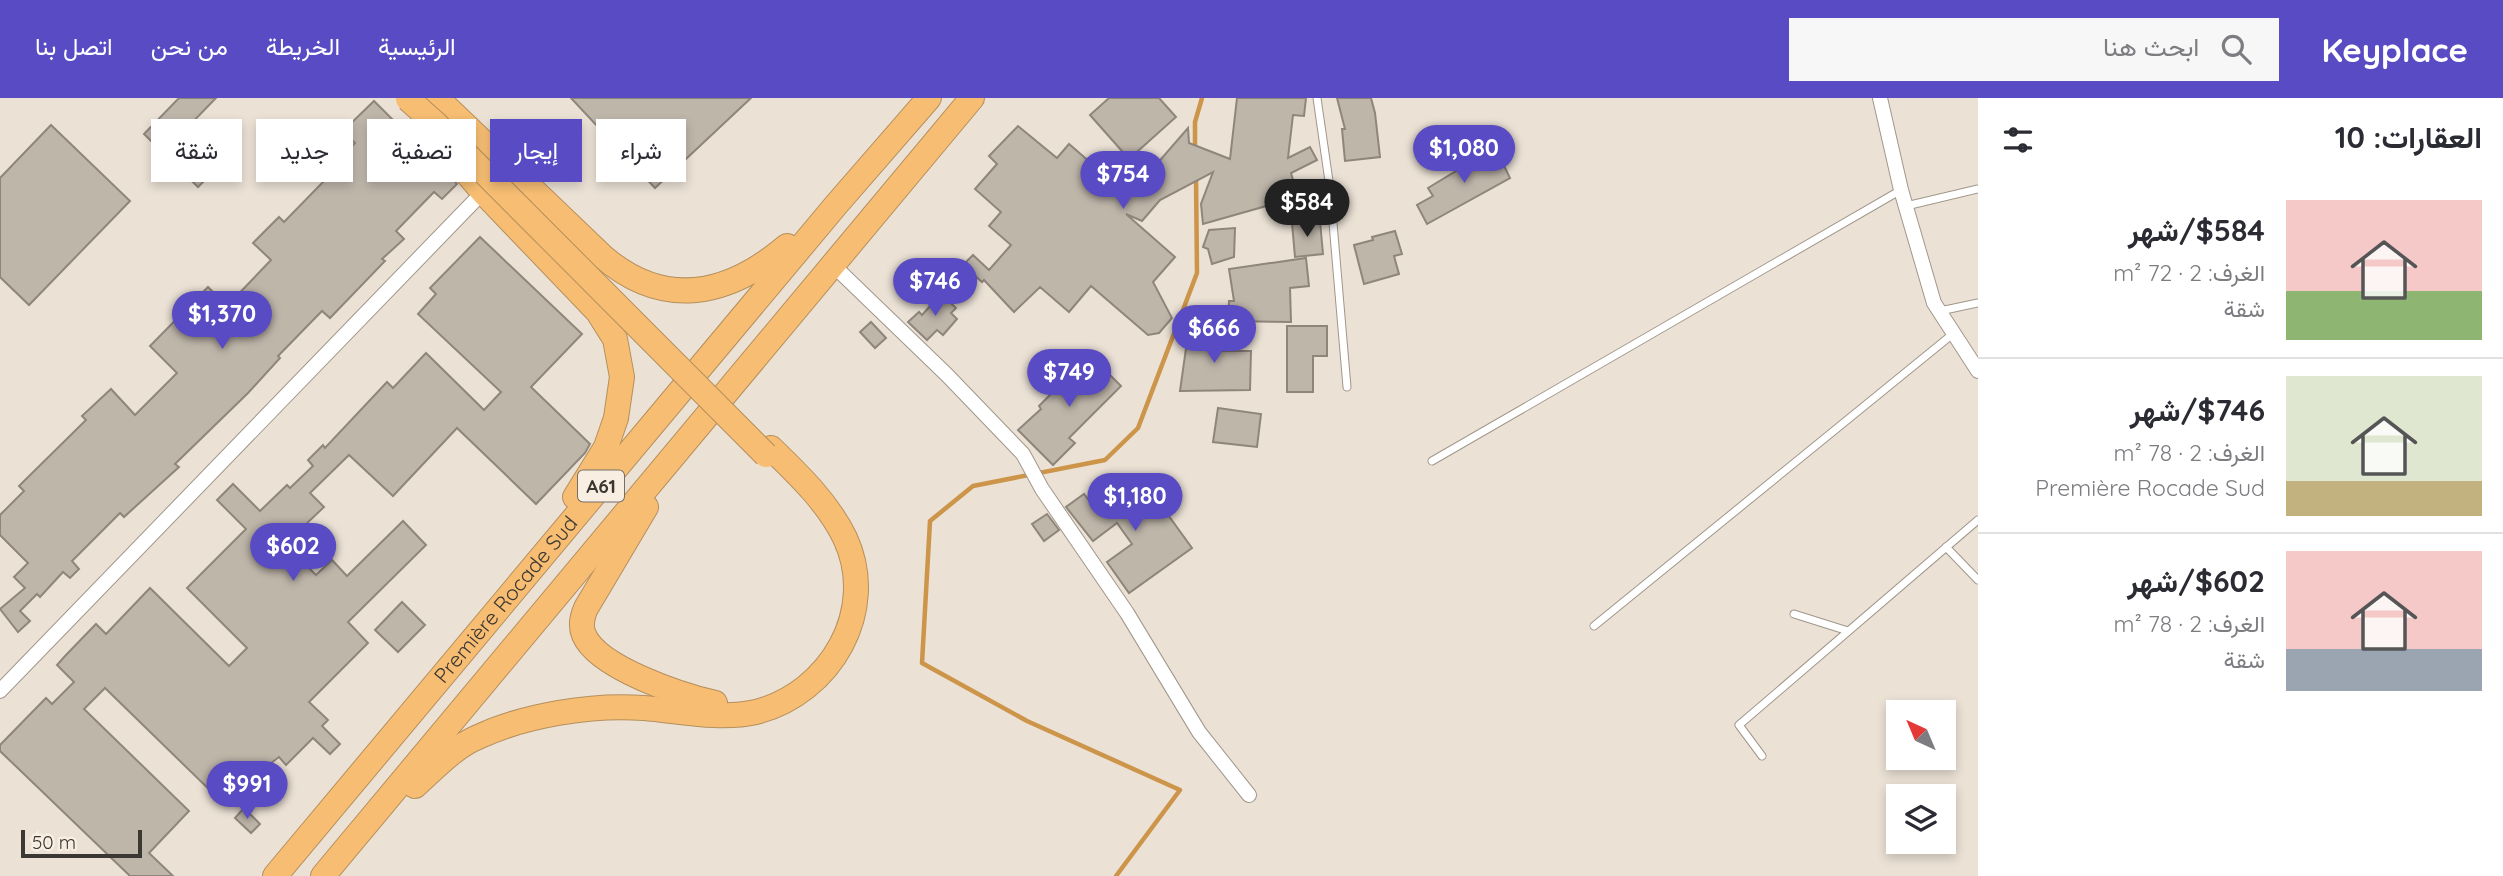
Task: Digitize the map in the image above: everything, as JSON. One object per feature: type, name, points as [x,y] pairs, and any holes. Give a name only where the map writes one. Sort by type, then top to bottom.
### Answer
[{"type":"highway","points":[[414,98],[427,127],[483,192],[598,312],[615,339],[621,364],[621,390],[616,418],[606,447],[576,496],[554,542]]},
{"type":"highway","points":[[414,98],[455,129],[769,451],[810,500],[837,541],[848,579],[847,606],[839,632],[821,662],[805,678],[767,699],[734,705],[690,697],[643,679],[594,649],[584,637],[581,623],[586,608],[627,542],[670,462]]},
{"type":"highway","points":[[437,98],[602,256],[629,277],[647,285],[696,290],[735,281],[766,263],[836,205]]},
{"type":"highway","name":"Première Rocade Sud","points":[[275,876],[836,205],[929,98]]},
{"type":"highway","name":"Première Rocade Sud","points":[[331,867],[972,98]]},
{"type":"highway","points":[[331,867],[446,758],[477,737],[534,719],[592,709],[622,707],[716,715],[753,712],[785,701],[822,673],[841,649],[852,621],[856,592],[854,564],[845,537],[828,510],[800,476],[769,451]]},
{"type":"street","points":[[1880,98],[1905,206],[1934,303],[1978,369]]},
{"type":"street","points":[[0,691],[483,192]]},
{"type":"street","points":[[833,265],[947,375],[1023,454],[1042,489],[1127,613],[1199,732],[1249,794]]},
{"type":"lane","points":[[1317,98],[1330,188],[1347,387]]},
{"type":"lane","points":[[1905,206],[1978,189]]},
{"type":"lane","points":[[1432,461],[1901,190]]},
{"type":"lane","points":[[1939,311],[1978,303]]},
{"type":"lane","points":[[1594,626],[1954,333]]},
{"type":"lane","points":[[1762,756],[1739,725],[1978,520]]},
{"type":"lane","points":[[1946,547],[1978,580]]},
{"type":"lane","points":[[1794,614],[1848,631]]},
{"type":"building","points":[[179,98],[216,98],[196,119],[159,119]]},
{"type":"building","points":[[571,98],[751,98],[686,159],[686,119],[596,119],[596,125]]},
{"type":"building","points":[[1109,98],[1159,98],[1176,117],[1129,159],[1090,115]]},
{"type":"building","points":[[1237,98],[1306,98],[1304,116],[1293,115],[1288,158],[1310,147],[1317,160],[1291,173],[1298,197],[1203,224],[1201,204],[1213,172],[1160,200],[1142,221],[1126,214],[1175,257],[1153,282],[1172,318],[1159,333],[1148,335],[1091,286],[1069,312],[1040,287],[1014,312],[984,280],[982,282],[963,265],[973,255],[989,270],[1011,245],[989,226],[1001,212],[975,189],[997,164],[989,156],[1018,126],[1057,158],[1069,144],[1129,196],[1188,128],[1189,143],[1230,159]]},
{"type":"building","points":[[1337,98],[1371,98],[1380,157],[1345,161],[1342,129],[1345,129]]},
{"type":"building","points":[[374,101],[392,119],[367,119],[367,182],[457,184],[442,199],[434,192],[396,231],[404,239],[382,259],[385,261],[330,318],[322,311],[278,356],[280,358],[248,393],[175,464],[179,467],[124,517],[120,513],[72,561],[79,569],[70,578],[63,572],[40,597],[37,594],[20,611],[30,621],[18,632],[0,609],[25,588],[14,577],[28,563],[0,535],[0,515],[24,491],[19,486],[86,420],[82,416],[111,389],[135,415],[177,373],[150,346],[208,287],[227,306],[271,260],[253,243],[279,217],[284,222],[323,182],[353,182],[353,121]]},
{"type":"building","points":[[51,125],[130,201],[29,305],[0,277],[0,178]]},
{"type":"building","points":[[151,127],[151,141],[144,134]]},
{"type":"building","points":[[1495,147],[1510,178],[1427,224],[1417,205],[1433,196],[1428,188],[1474,160],[1473,158]]},
{"type":"building","points":[[649,182],[661,182],[655,188]]},
{"type":"building","points":[[1320,221],[1323,254],[1295,257],[1292,223]]},
{"type":"building","points":[[1235,228],[1234,257],[1212,264],[1208,249],[1203,247],[1209,230]]},
{"type":"building","points":[[1395,231],[1402,254],[1394,256],[1399,274],[1364,284],[1354,245]]},
{"type":"building","points":[[480,237],[582,334],[531,387],[590,444],[585,453],[536,504],[457,428],[393,496],[349,455],[310,493],[324,507],[285,544],[316,575],[332,560],[347,576],[403,521],[426,545],[348,622],[368,643],[309,702],[328,720],[322,726],[340,744],[330,754],[313,738],[286,765],[279,757],[221,801],[105,688],[84,709],[189,811],[149,853],[173,876],[130,876],[0,751],[0,745],[46,698],[52,704],[74,682],[57,665],[66,655],[96,624],[106,634],[150,588],[229,666],[247,648],[187,588],[246,529],[217,500],[233,484],[260,511],[287,485],[290,488],[313,466],[308,460],[323,445],[325,448],[387,382],[393,388],[426,353],[484,410],[501,392],[418,314],[436,294],[430,288]]},
{"type":"building","points":[[1306,258],[1309,286],[1290,288],[1291,322],[1228,321],[1229,301],[1234,301],[1229,269]]},
{"type":"building","points":[[941,294],[956,308],[951,313],[957,319],[943,335],[937,330],[927,340],[908,322],[919,312],[922,315]]},
{"type":"building","points":[[871,322],[886,338],[875,348],[860,332]]},
{"type":"building","points":[[1287,326],[1327,326],[1327,356],[1313,356],[1313,392],[1287,392]]},
{"type":"building","points":[[1189,327],[1220,331],[1217,351],[1251,351],[1250,390],[1180,391]]},
{"type":"building","points":[[1090,355],[1121,386],[1069,438],[1075,443],[1053,465],[1018,430]]},
{"type":"building","points":[[1218,408],[1261,414],[1257,447],[1213,442]]},
{"type":"building","points":[[1142,479],[1192,548],[1129,593],[1107,562],[1132,544],[1117,523],[1093,541],[1066,507],[1084,494],[1097,511]]},
{"type":"building","points":[[1047,514],[1059,530],[1044,541],[1032,524]]},
{"type":"building","points":[[402,602],[425,625],[398,652],[375,630]]},
{"type":"building","points":[[244,808],[260,824],[251,833],[235,818]]},
{"type":"waterway","points":[[1195,150],[1195,122],[1202,98]]},
{"type":"waterway","points":[[1116,876],[1180,790],[1027,721],[922,663],[930,521],[973,486],[1105,460],[1138,428],[1197,273],[1196,176]]}]
